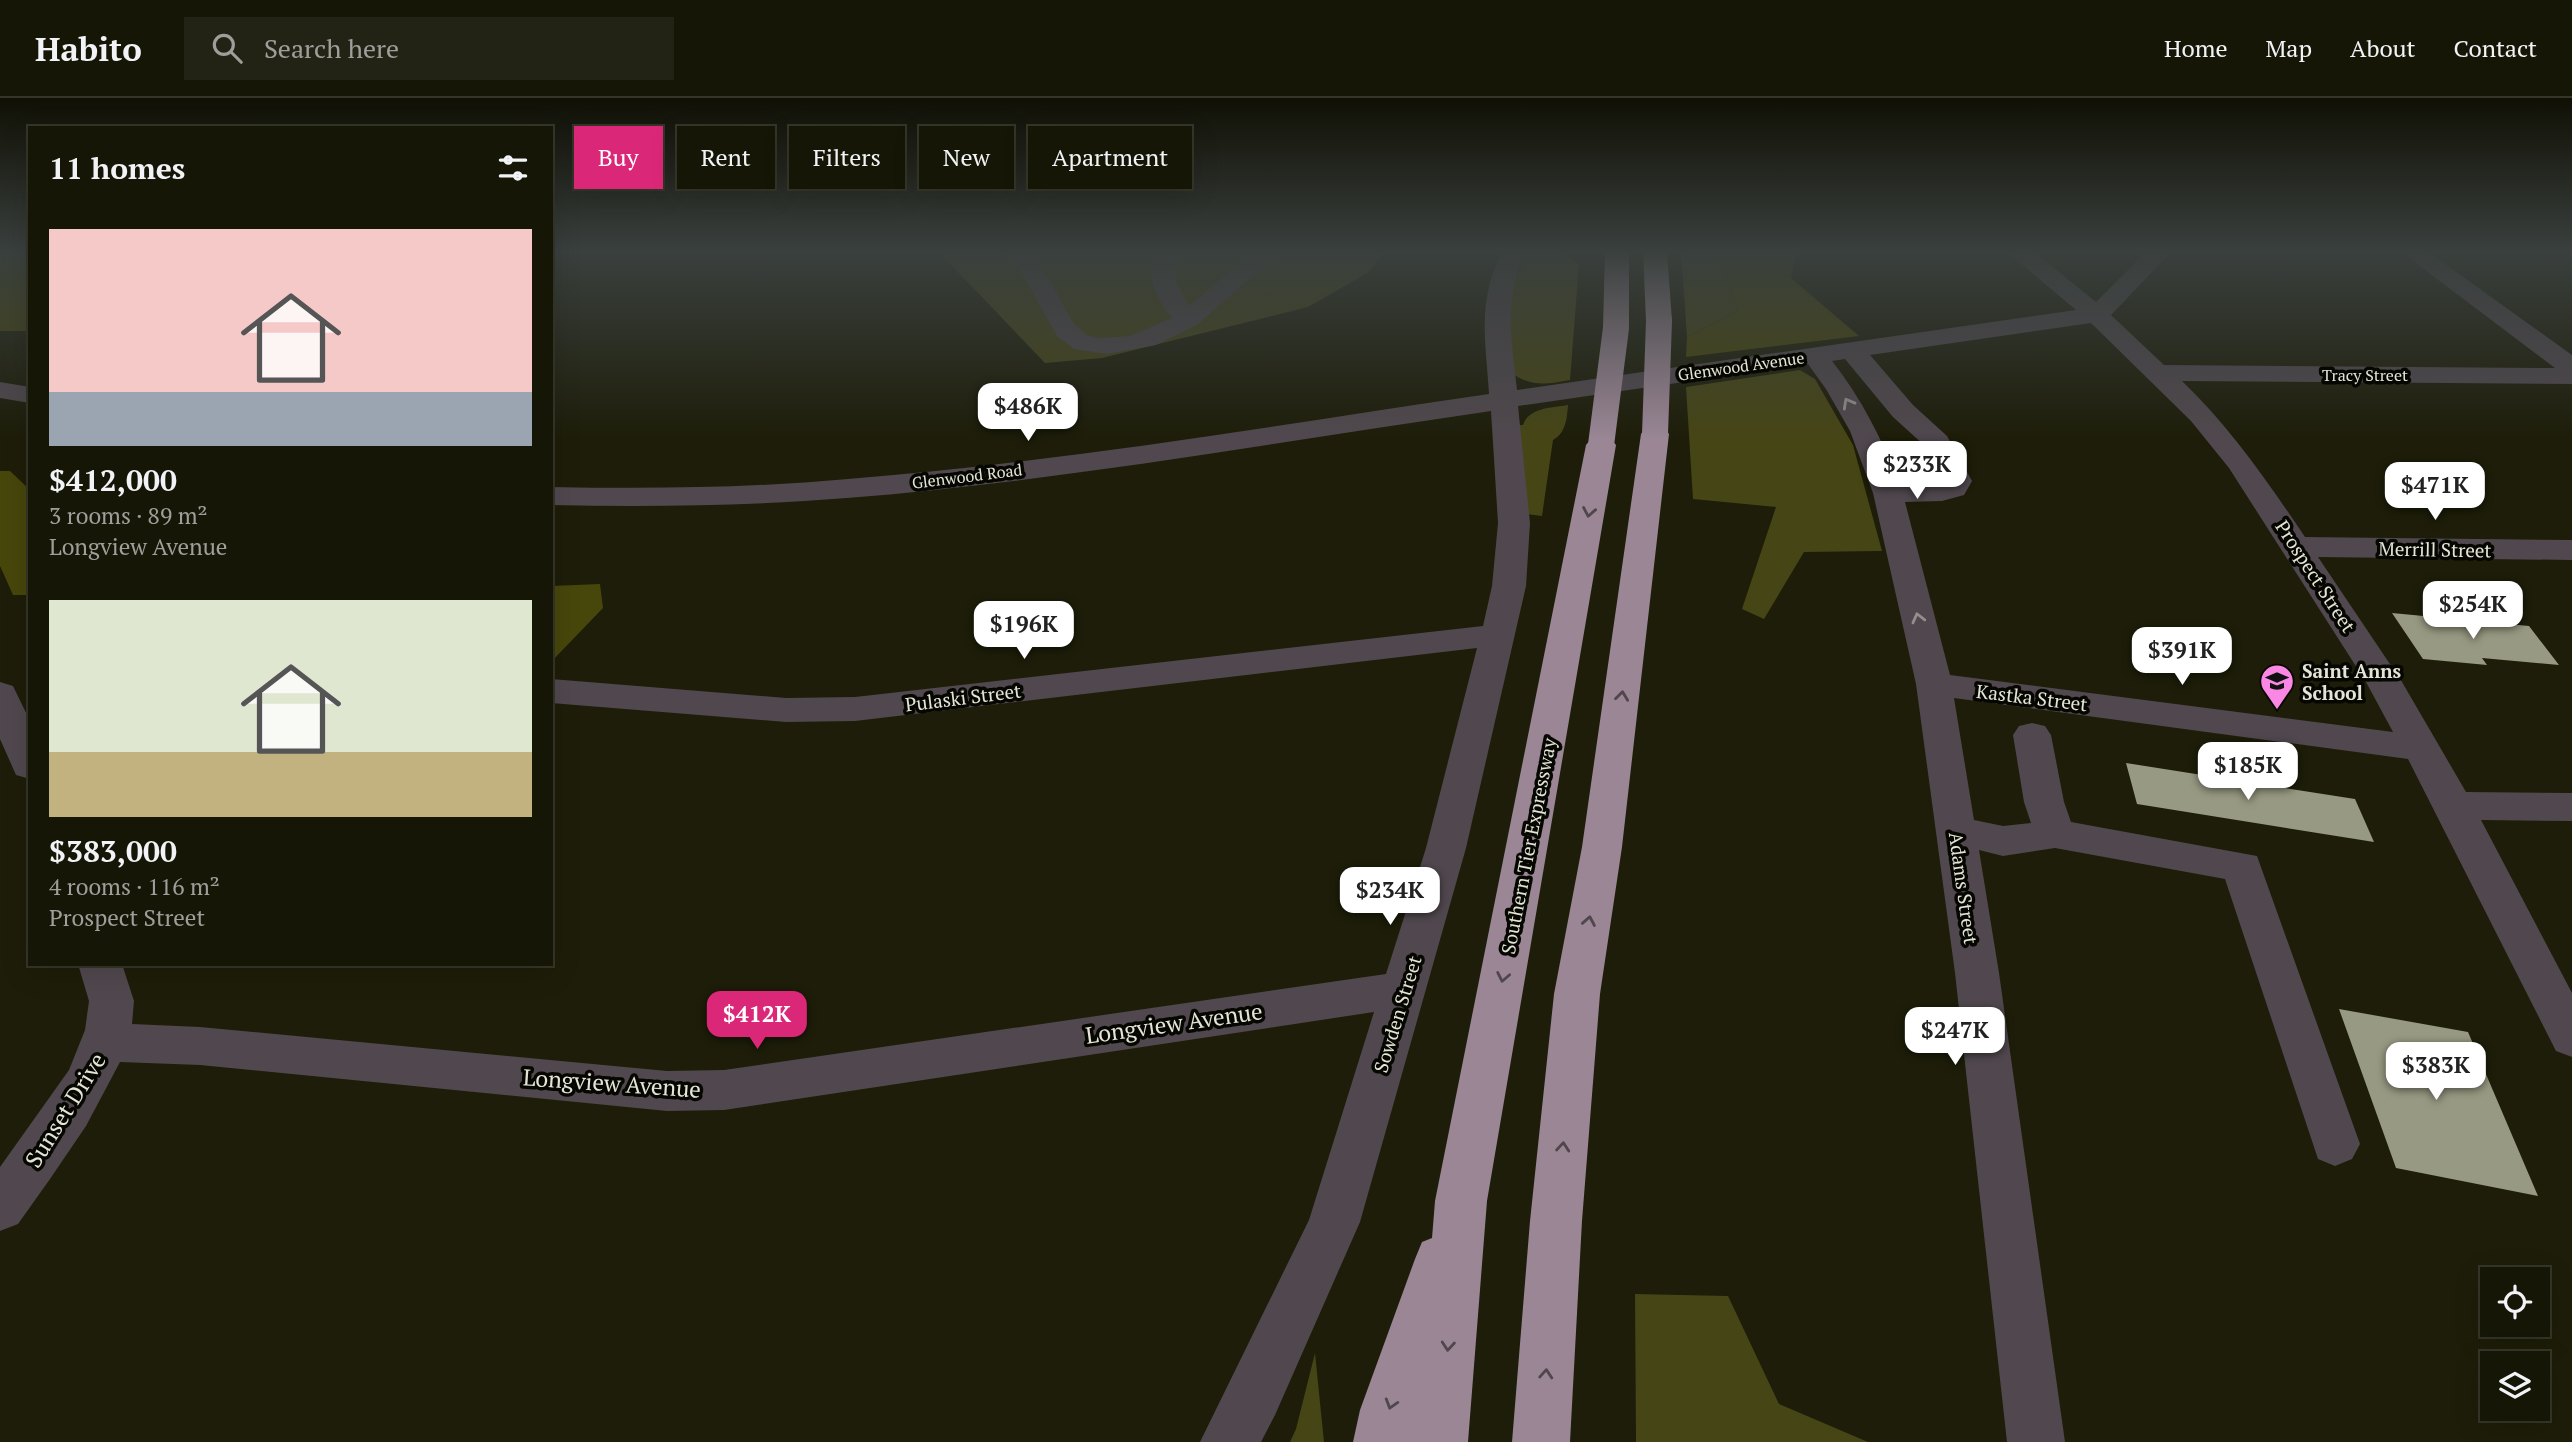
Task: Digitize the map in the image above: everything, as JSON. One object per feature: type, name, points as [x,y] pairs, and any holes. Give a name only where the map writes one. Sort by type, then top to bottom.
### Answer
[{"type":"highway","name":"Southern Tier Expressway","points":[[1439,1442],[1461,1201],[1566,646],[1601,445],[1616,314]]},
{"type":"highway","points":[[1541,1442],[1556,1221],[1577,993],[1602,846],[1655,434],[1659,314]]},
{"type":"highway","points":[[1382,1442],[1389,1410],[1461,1201]]},
{"type":"street","points":[[1056,314],[1066,332],[1095,347],[1155,338],[1195,314]]},
{"type":"street","points":[[1182,314],[1188,320]]},
{"type":"street","name":"Sowden Street","points":[[1229,1442],[1255,1395],[1335,1222],[1446,848],[1498,635],[1509,586],[1514,523],[1496,314]]},
{"type":"street","points":[[2498,314],[2572,368]]},
{"type":"street","name":"Glenwood Avenue","points":[[1505,400],[2097,315]]},
{"type":"street","name":"Prospect Street","points":[[2097,315],[2201,415],[2241,464],[2297,547],[2384,682],[2422,748],[2572,1038]]},
{"type":"street","points":[[1852,351],[1903,411],[1937,442],[1957,481],[1954,489],[1942,492],[1888,493]]},
{"type":"street","name":"Adams Street","points":[[1815,356],[1839,387],[1864,431],[1888,493],[1934,684],[1977,973],[2036,1442]]},
{"type":"street","name":"Tracy Street","points":[[2157,373],[2572,376]]},
{"type":"street","name":"Glenwood Road","points":[[553,496],[767,496],[890,486],[1132,455],[1505,400]]},
{"type":"street","name":"Merrill Street","points":[[2297,547],[2572,550]]},
{"type":"street","name":"Pulaski Street","points":[[553,691],[786,710],[855,709],[1498,635]]},
{"type":"street","name":"Kastka Street","points":[[1934,684],[2422,748]]},
{"type":"street","points":[[0,694],[27,751]]},
{"type":"street","points":[[2032,735],[2044,802],[2055,834]]},
{"type":"street","points":[[2454,806],[2572,807]]},
{"type":"street","points":[[1956,831],[2003,841],[2055,834],[2242,867],[2335,1144]]},
{"type":"street","name":"Sunset Drive","points":[[0,1208],[87,1082],[107,1042],[112,1004],[101,966]]},
{"type":"street","name":"Longview Avenue","points":[[107,1042],[200,1046],[667,1091],[724,1090],[1405,989]]},
{"type":"shaded area","points":[[0,314],[28,314],[28,331],[0,331]]},
{"type":"shaded area","points":[[998,314],[1281,314],[1102,358],[1045,363]]},
{"type":"shaded area","points":[[1508,314],[1575,314],[1570,380],[1534,383],[1513,374]]},
{"type":"shaded area","points":[[1685,314],[1733,314],[1687,337]]},
{"type":"shaded area","points":[[1733,314],[1833,314],[1859,336],[1686,357],[1687,337]]},
{"type":"shaded area","points":[[1800,370],[1815,379],[1853,445],[1882,551],[1804,552],[1764,619],[1742,609],[1776,507],[1693,499],[1686,387]]},
{"type":"shaded area","points":[[1568,405],[1563,429],[1553,440],[1542,516],[1526,514],[1519,425],[1523,425],[1530,415],[1536,412]]},
{"type":"shaded area","points":[[0,471],[10,471],[28,488],[28,595],[13,595],[0,566]]},
{"type":"shaded area","points":[[600,584],[603,608],[553,660],[553,586]]},
{"type":"shaded area","points":[[1635,1294],[1728,1296],[1779,1404],[1868,1442],[1636,1442]]},
{"type":"shaded area","points":[[1315,1353],[1324,1442],[1290,1442],[1296,1429]]},
{"type":"building","points":[[2392,613],[2529,626],[2559,665],[2482,658],[2487,665],[2423,659]]},
{"type":"building","points":[[2126,763],[2355,799],[2374,842],[2137,804]]},
{"type":"building","points":[[2339,1009],[2468,1032],[2538,1196],[2396,1168]]},
{"type":"place","name":"Saint Anns School","points":[[2277,711]]}]
